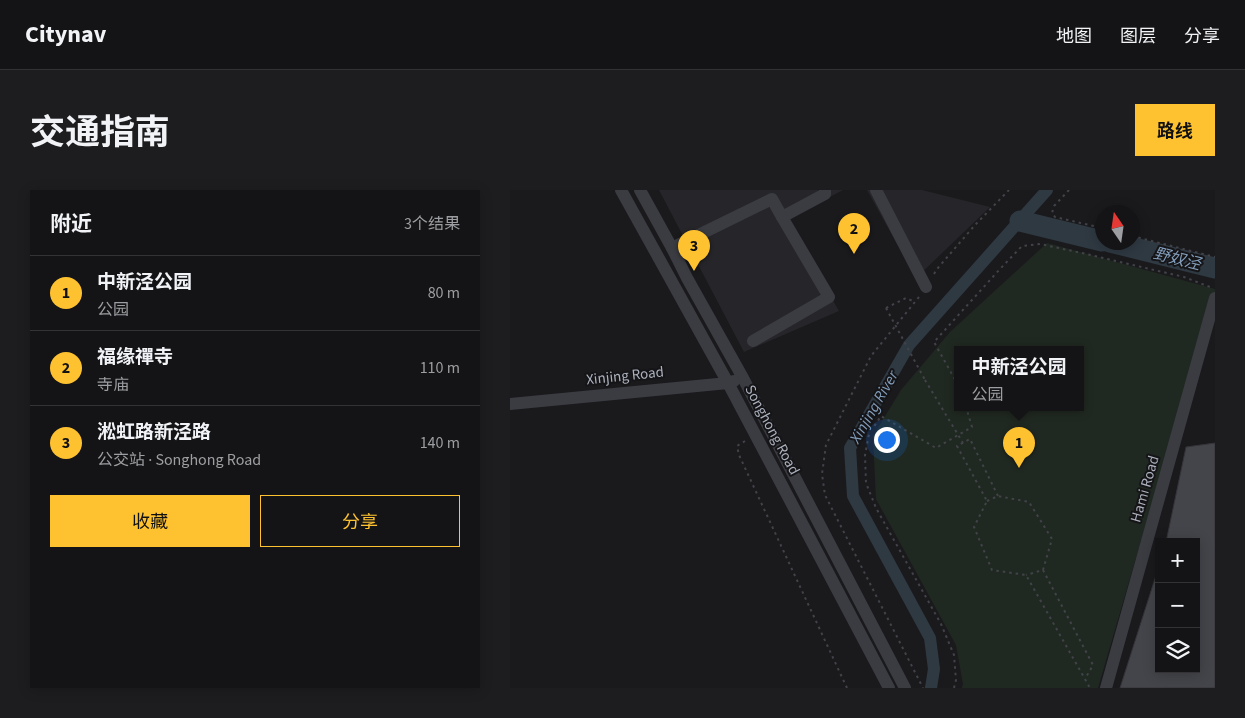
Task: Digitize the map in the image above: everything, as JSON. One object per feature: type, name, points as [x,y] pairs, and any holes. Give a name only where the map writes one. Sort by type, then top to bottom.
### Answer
[{"type":"street","name":"Songhong Road","points":[[621,190],[728,383],[890,688]]},
{"type":"street","name":"Songhong Road","points":[[640,190],[743,378],[905,688]]},
{"type":"street","points":[[782,217],[824,194],[825,190]]},
{"type":"street","points":[[876,190],[926,287]]},
{"type":"street","points":[[672,248],[772,199],[829,297],[753,341]]},
{"type":"street","name":"Hami Road","points":[[1106,688],[1215,298]]},
{"type":"street","name":"Xinjing Road","points":[[510,404],[728,383],[743,378]]},
{"type":"path","points":[[926,287],[938,269],[975,225],[1009,190]]},
{"type":"path","points":[[1069,190],[1054,206],[1052,213],[1054,217],[1095,226]]},
{"type":"path","points":[[1140,238],[1215,257]]},
{"type":"path","points":[[954,378],[934,342],[1022,246],[1040,244],[1082,253],[1184,277],[1215,288]]},
{"type":"path","points":[[923,688],[825,495],[822,474],[826,445],[871,356],[915,302],[906,298],[886,308],[925,380],[963,443]]},
{"type":"path","points":[[954,688],[956,680],[954,655],[941,624],[876,508],[866,483],[865,456],[869,434],[881,416],[936,448],[972,427],[967,411]]},
{"type":"path","points":[[756,436],[737,446],[739,455],[847,688]]},
{"type":"path","points":[[987,502],[956,446],[970,439],[998,496]]},
{"type":"path","points":[[1043,570],[1026,575],[992,570],[974,526],[987,502],[998,496],[1029,502],[1052,539],[1043,570],[1093,665],[1085,679]]},
{"type":"path","points":[[1026,575],[1090,688]]},
{"type":"shaded area","points":[[659,190],[843,190],[786,220],[839,311],[744,352]]},
{"type":"shaded area","points":[[867,190],[922,190],[990,207],[916,278]]},
{"type":"shaded area","points":[[1047,243],[1215,289],[1215,298],[1098,688],[962,688],[963,684],[956,645],[876,499],[873,436],[901,390],[950,332]]},
{"type":"building","points":[[1215,443],[1215,688],[1120,688],[1155,579],[1155,673],[1200,673],[1200,538],[1167,538],[1186,447]]},
{"type":"waterway","name":"Xinjing River","points":[[931,688],[934,669],[930,638],[853,496],[850,448],[909,345],[1047,190]]},
{"type":"waterway","name":"野奴泾","points":[[1020,221],[1095,239]]},
{"type":"waterway","name":"野奴泾","points":[[1140,249],[1215,268]]},
{"type":"place","name":"福缘禪寺","points":[[854,254]]},
{"type":"place","name":"淞虹路新泾路","points":[[694,271]]},
{"type":"place","name":"中新泾公园","points":[[1019,468]]}]
